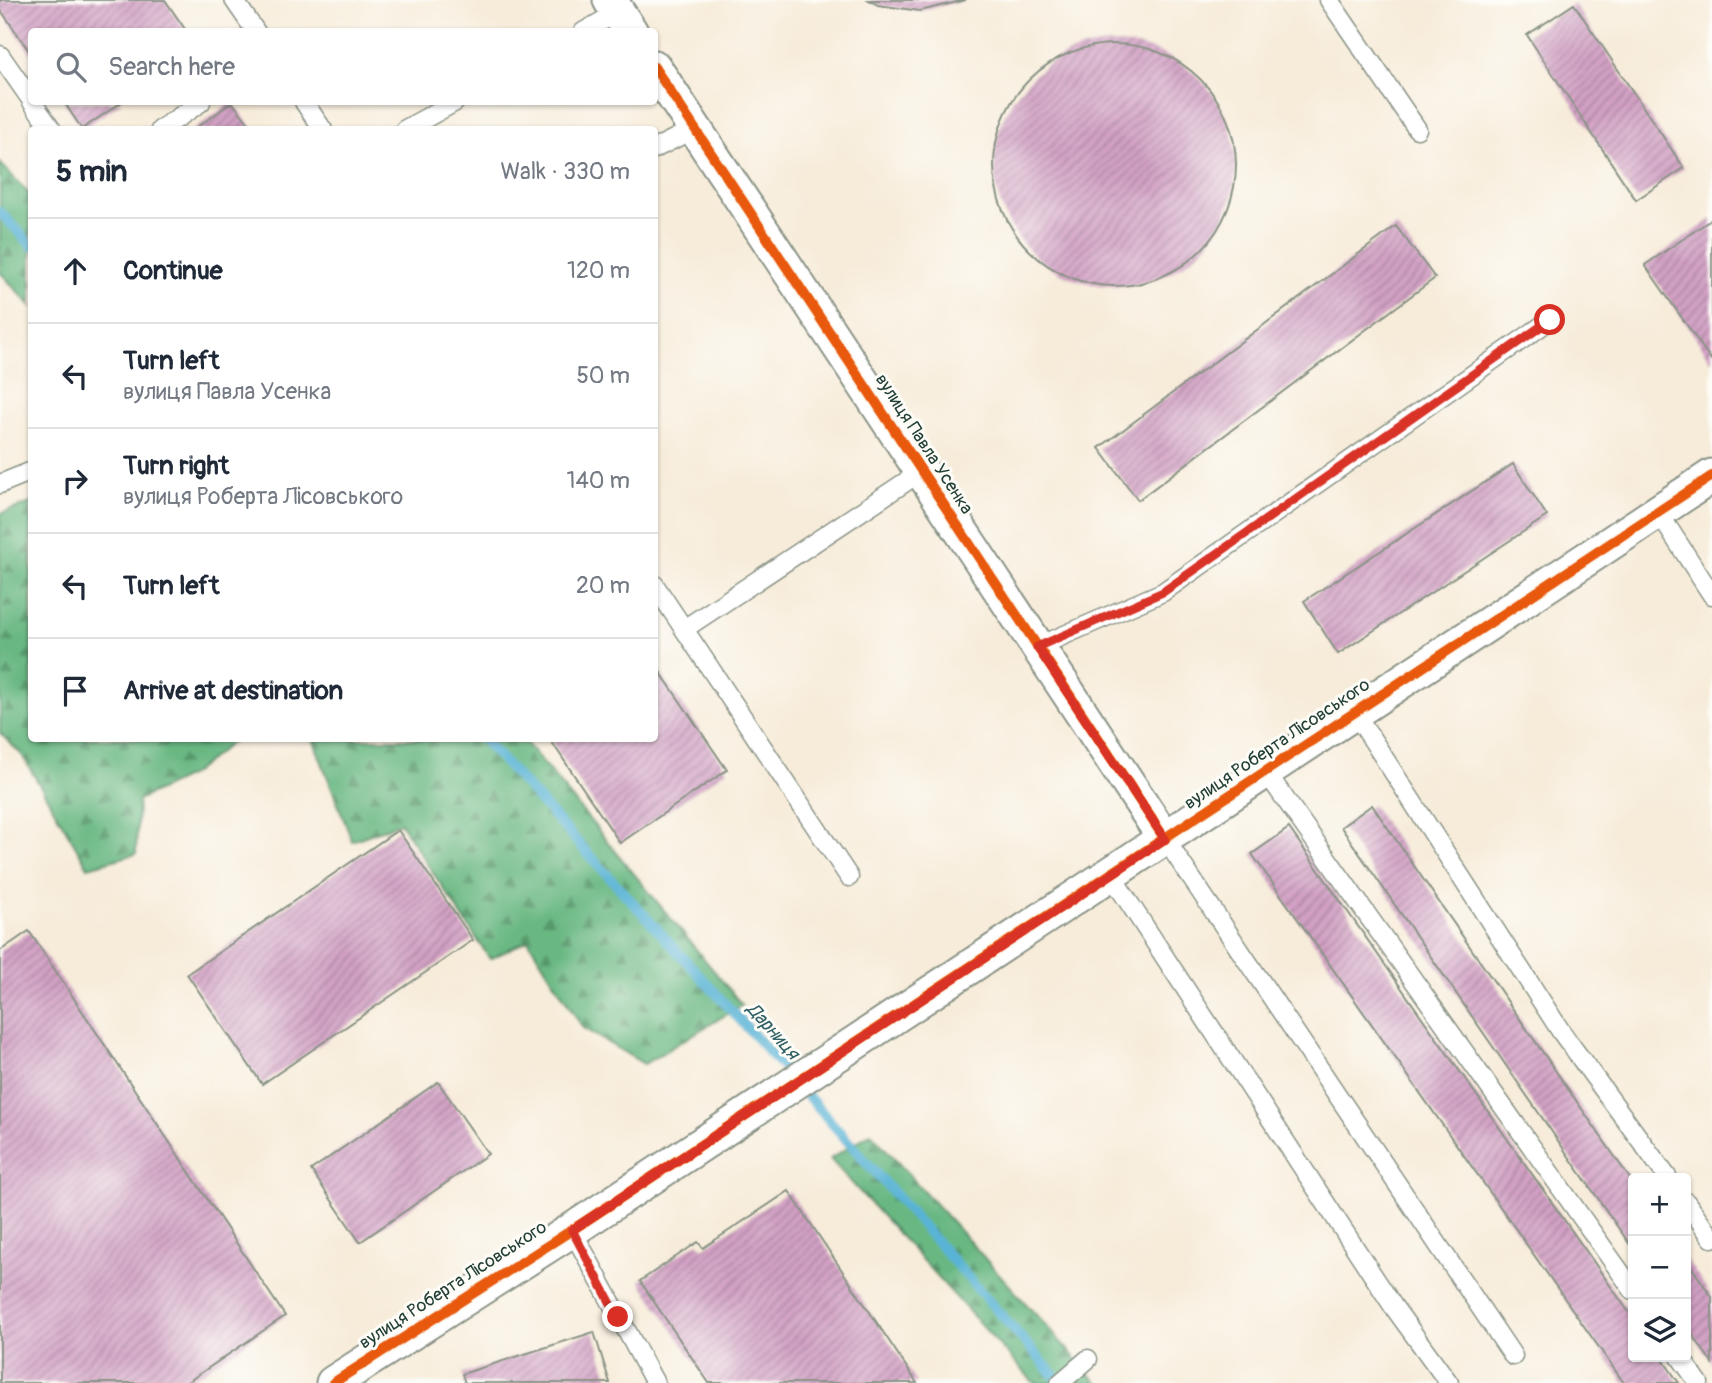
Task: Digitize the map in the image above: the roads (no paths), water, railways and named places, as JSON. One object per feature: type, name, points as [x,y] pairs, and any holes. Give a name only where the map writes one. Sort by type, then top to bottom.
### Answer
[{"type":"street","name":"вулиця Павла Усенка","points":[[658,73],[1165,839]]},
{"type":"street","name":"вулиця Роберта Лісовського","points":[[334,1383],[572,1230],[1712,476]]},
{"type":"lane","points":[[234,0],[253,28]]},
{"type":"lane","points":[[1329,0],[1418,129]]},
{"type":"lane","points":[[592,28],[620,15]]},
{"type":"lane","points":[[0,55],[28,95]]},
{"type":"lane","points":[[35,105],[49,126]]},
{"type":"lane","points":[[166,126],[197,105]]},
{"type":"lane","points":[[306,105],[320,126]]},
{"type":"lane","points":[[411,126],[450,105]]},
{"type":"lane","points":[[658,147],[696,128]]},
{"type":"lane","points":[[1037,647],[1163,592],[1550,320]]},
{"type":"lane","points":[[684,629],[922,471]]},
{"type":"lane","points":[[0,484],[28,473]]},
{"type":"lane","points":[[1658,512],[1712,595]]},
{"type":"lane","points":[[658,590],[849,877]]},
{"type":"lane","points":[[1355,713],[1562,1033],[1664,1173]]},
{"type":"lane","points":[[1266,772],[1628,1283]]},
{"type":"lane","points":[[1165,839],[1513,1356]]},
{"type":"lane","points":[[1111,875],[1393,1306],[1449,1383]]},
{"type":"lane","points":[[1691,1209],[1712,1238]]},
{"type":"lane","points":[[572,1230],[655,1383]]},
{"type":"lane","points":[[1059,1383],[1088,1359]]},
{"type":"lane","points":[[1684,1362],[1699,1383]]},
{"type":"waterway","name":"Дарниця","points":[[0,212],[28,242]]},
{"type":"waterway","name":"Дарниця","points":[[486,742],[754,1035],[1061,1383]]}]
